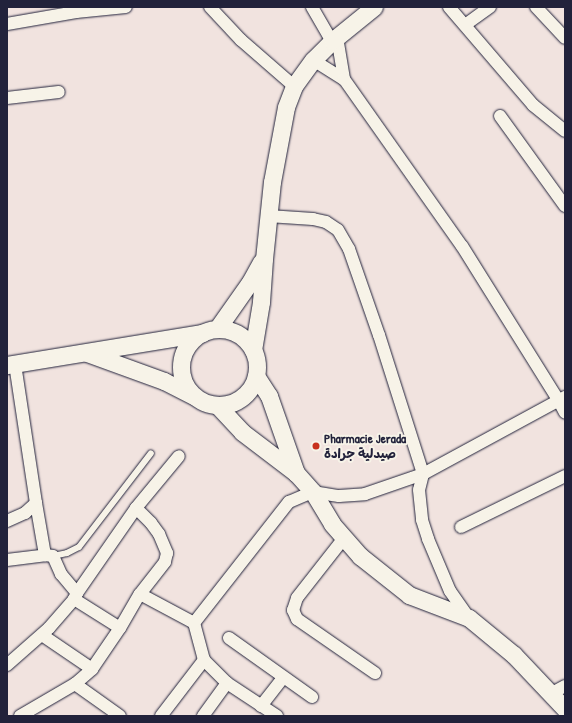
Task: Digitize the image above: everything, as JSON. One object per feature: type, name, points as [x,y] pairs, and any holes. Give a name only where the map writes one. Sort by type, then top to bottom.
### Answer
[{"type":"main road","points":[[253,350],[261,302],[268,216],[279,138],[286,107],[294,86],[313,60],[335,39],[374,7]]},
{"type":"main road","points":[[199,399],[190,391],[184,381],[181,370],[182,359],[186,348],[193,339],[210,331],[250,282],[264,259]]},
{"type":"main road","points":[[11,364],[87,353],[119,345],[210,331],[228,330],[239,334],[247,341],[253,350],[257,363],[256,376],[250,388],[241,397],[230,403],[217,404],[199,399],[164,381],[87,353]]},
{"type":"main road","points":[[256,376],[269,396],[296,473]]},
{"type":"main road","points":[[217,404],[242,432],[296,473],[313,492],[332,524],[360,556],[409,596],[469,618],[558,690],[565,709]]},
{"type":"street","points":[[7,24],[76,12],[126,7]]},
{"type":"street","points":[[210,7],[241,40],[294,86]]},
{"type":"street","points":[[312,7],[335,39],[344,79],[462,246],[562,399],[565,413]]},
{"type":"street","points":[[449,7],[533,105],[565,131]]},
{"type":"street","points":[[465,25],[490,7]]},
{"type":"street","points":[[536,7],[565,38]]},
{"type":"street","points":[[313,60],[344,79]]},
{"type":"street","points":[[7,98],[59,92]]},
{"type":"street","points":[[500,116],[565,206]]},
{"type":"street","points":[[268,216],[313,219],[326,222],[338,230],[349,249],[379,335],[423,474],[419,490],[422,520],[450,592],[469,618]]},
{"type":"street","points":[[11,364],[36,503],[49,556],[75,596],[120,628]]},
{"type":"street","points":[[194,623],[289,502],[313,492],[339,496],[365,494],[423,474],[562,399]]},
{"type":"street","points":[[7,665],[42,635],[75,596],[136,508],[179,456]]},
{"type":"street","points":[[461,527],[565,476]]},
{"type":"street","points":[[7,521],[25,513],[36,503]]},
{"type":"street","points":[[20,716],[42,711],[92,669],[120,628],[140,594],[165,562],[167,553],[159,534],[152,523],[136,508]]},
{"type":"street","points":[[344,538],[297,598],[293,610],[297,619],[375,673]]},
{"type":"street","points":[[7,560],[49,556]]},
{"type":"street","points":[[140,594],[194,623],[204,660],[227,683],[277,716]]},
{"type":"street","points":[[42,635],[92,669]]},
{"type":"street","points":[[229,638],[283,678],[312,697]]},
{"type":"street","points":[[160,716],[204,660]]},
{"type":"street","points":[[261,706],[283,678]]},
{"type":"street","points":[[203,716],[227,683]]},
{"type":"street","points":[[74,684],[120,716]]},
{"type":"lane","points":[[49,556],[67,553],[79,547],[152,453]]},
{"type":"place","name":"Pharmacie Jerada صيدلية جرادة","points":[[316,446]]}]
